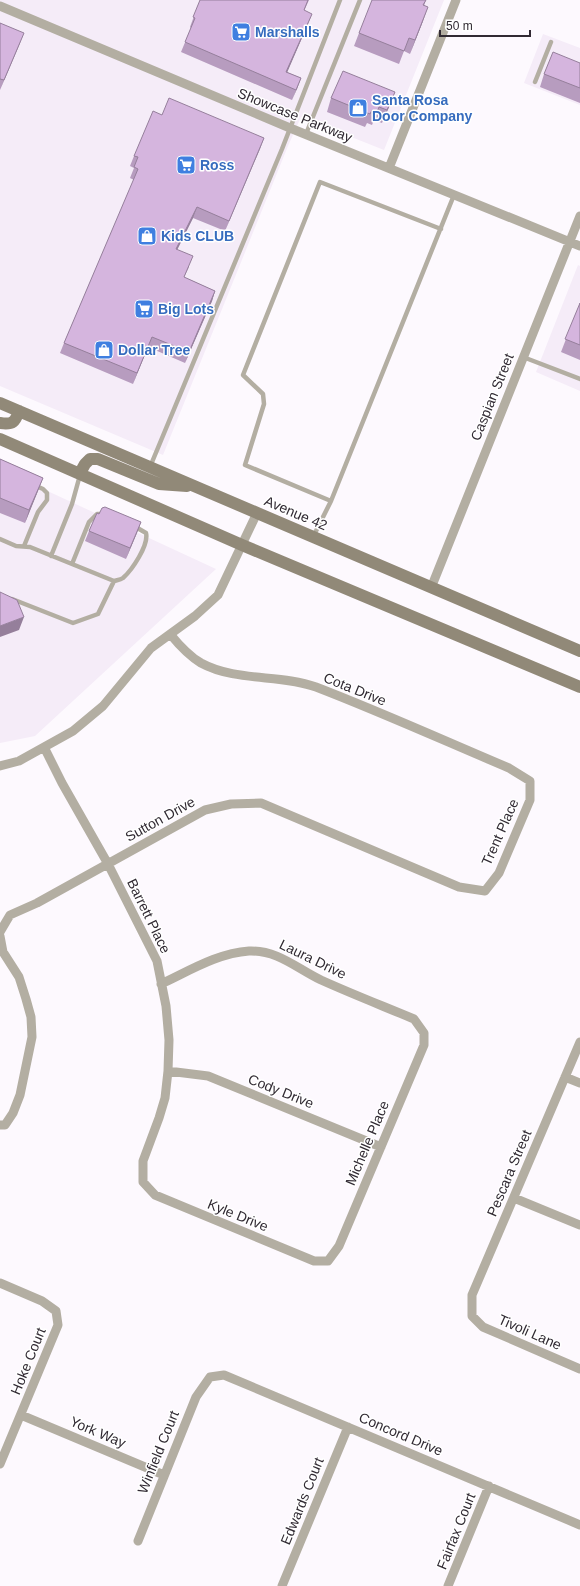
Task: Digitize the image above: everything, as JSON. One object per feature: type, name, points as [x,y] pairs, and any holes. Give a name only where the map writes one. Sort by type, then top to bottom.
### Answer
[{"type":"main road","name":"Avenue 42","points":[[0,403],[580,651]]},
{"type":"main road","points":[[0,423],[12,423],[16,420],[19,411]]},
{"type":"main road","points":[[0,439],[242,545],[580,687]]},
{"type":"main road","points":[[80,473],[90,459],[98,459],[159,484],[198,487]]},
{"type":"street","points":[[389,168],[456,0]]},
{"type":"street","name":"Showcase Parkway","points":[[0,6],[290,128],[580,246]]},
{"type":"street","name":"Caspian Street","points":[[431,588],[580,216]]},
{"type":"street","points":[[0,766],[19,761],[73,731],[103,706],[150,648],[195,616],[218,595],[257,513]]},
{"type":"street","name":"Cota Drive","points":[[170,634],[184,650],[201,663],[226,672],[275,678],[314,687],[509,768],[530,781]]},
{"type":"street","name":"Barrett Place","points":[[44,747],[62,783],[108,864],[157,961],[166,1006],[169,1040],[168,1071],[165,1098],[143,1161],[143,1182]]},
{"type":"street","name":"Trent Place","points":[[485,891],[499,873],[530,800],[530,781]]},
{"type":"street","name":"Sutton Drive","points":[[0,932],[10,915],[37,903],[205,810],[231,804],[261,803],[459,887],[485,891]]},
{"type":"street","points":[[0,936],[3,952],[19,977],[26,999],[31,1017],[32,1037],[20,1095],[13,1113],[2,1125]]},
{"type":"street","name":"Laura Drive","points":[[161,984],[224,955],[248,951],[267,952],[290,962],[320,980],[414,1019],[424,1033]]},
{"type":"street","name":"Michelle Place","points":[[328,1261],[339,1246],[424,1045],[424,1033]]},
{"type":"street","name":"Pescara Street","points":[[472,1316],[472,1295],[580,1042]]},
{"type":"street","name":"Cody Drive","points":[[168,1071],[208,1076],[381,1147]]},
{"type":"street","points":[[565,1077],[580,1083]]},
{"type":"street","name":"Kyle Drive","points":[[143,1182],[154,1195],[314,1261],[328,1261]]},
{"type":"street","points":[[514,1198],[580,1225]]},
{"type":"street","name":"Hoke Court","points":[[0,1283],[42,1301],[56,1311],[58,1325],[0,1464]]},
{"type":"street","name":"Tivoli Lane","points":[[472,1316],[483,1327],[580,1369]]},
{"type":"street","name":"Concord Drive","points":[[210,1377],[224,1375],[580,1525]]},
{"type":"street","name":"Winfield Court","points":[[138,1541],[196,1397],[210,1377]]},
{"type":"street","name":"York Way","points":[[21,1415],[164,1475]]},
{"type":"street","name":"Edwards Court","points":[[282,1586],[348,1427]]},
{"type":"street","name":"Fairfax Court","points":[[448,1586],[489,1486]]},
{"type":"lane","points":[[150,467],[290,128],[340,0]]},
{"type":"lane","points":[[306,134],[360,0]]},
{"type":"lane","points":[[535,82],[551,42]]},
{"type":"lane","points":[[331,500],[245,465],[264,404],[263,394],[243,375],[320,182],[441,229]]},
{"type":"lane","points":[[313,537],[331,500],[454,195]]},
{"type":"lane","points":[[523,357],[580,379]]},
{"type":"lane","points":[[51,556],[72,504],[80,473]]},
{"type":"lane","points":[[24,546],[38,512],[47,500],[47,493],[32,483]]},
{"type":"lane","points":[[72,564],[89,522],[97,514],[103,513],[109,516]]},
{"type":"lane","points":[[0,539],[16,546],[30,547],[114,581],[121,579],[127,573],[146,544],[146,533],[128,523]]},
{"type":"lane","points":[[6,596],[73,623],[98,614],[114,581]]},
{"type":"shaded area","points":[[0,0],[444,0],[384,150],[301,117],[163,455],[0,386]]},
{"type":"shaded area","points":[[543,34],[580,48],[580,105],[524,83]]},
{"type":"shaded area","points":[[578,265],[580,266],[580,391],[536,372]]},
{"type":"shaded area","points":[[0,469],[216,569],[35,736],[0,743]]},
{"type":"building","points":[[200,0],[308,0],[304,10],[312,14],[286,72],[301,78],[296,90],[185,42],[195,18],[193,17]]},
{"type":"building","points":[[372,0],[426,0],[423,5],[428,7],[415,40],[409,38],[404,51],[359,33]]},
{"type":"building","points":[[0,23],[24,33],[4,80],[0,79]]},
{"type":"building","points":[[553,52],[580,63],[580,88],[544,74]]},
{"type":"building","points":[[343,71],[395,92],[387,110],[379,107],[377,112],[372,110],[370,114],[331,98]]},
{"type":"building","points":[[169,98],[264,138],[229,221],[197,207],[176,249],[193,256],[184,277],[215,291],[189,352],[152,337],[137,373],[64,343],[138,169],[134,167],[138,157],[134,156],[153,111],[162,115]]},
{"type":"building","points":[[580,303],[580,345],[565,339]]},
{"type":"building","points":[[0,459],[43,478],[29,510],[0,498]]},
{"type":"building","points":[[105,507],[141,522],[130,548],[89,531],[97,513],[99,514],[102,508]]},
{"type":"building","points":[[0,592],[17,600],[24,617],[0,626]]},
{"type":"place","name":"Marshalls","points":[[241,32]]},
{"type":"place","name":"Santa Rosa Door Company","points":[[358,108]]},
{"type":"place","name":"Ross","points":[[186,165]]},
{"type":"place","name":"Kids CLUB","points":[[147,236]]},
{"type":"place","name":"Big Lots","points":[[144,309]]},
{"type":"place","name":"Dollar Tree","points":[[104,350]]}]
